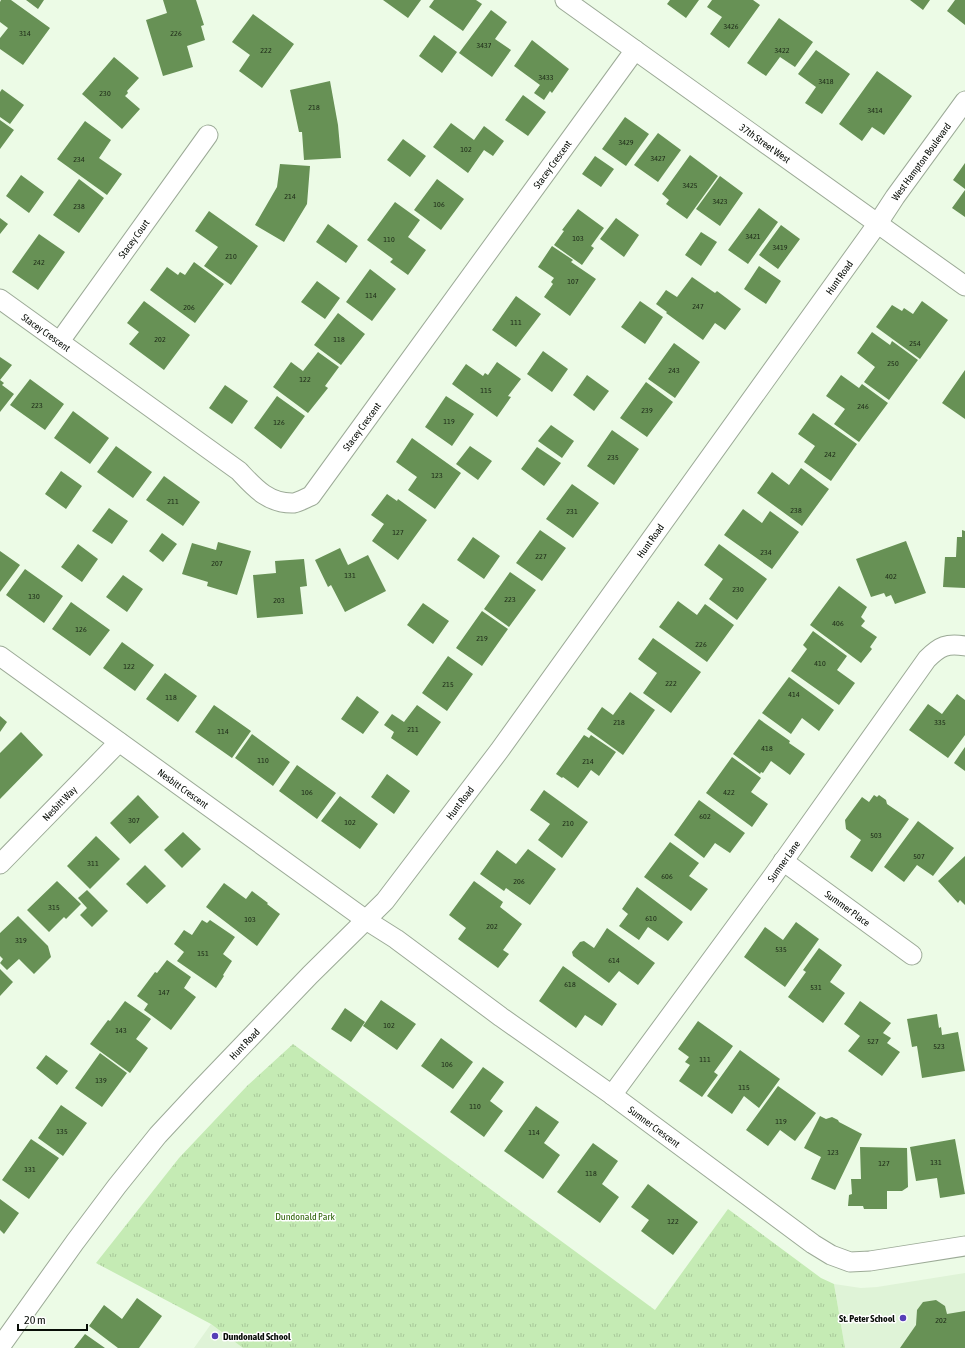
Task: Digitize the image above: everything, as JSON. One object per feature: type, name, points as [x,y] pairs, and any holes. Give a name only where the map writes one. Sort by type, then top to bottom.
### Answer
[{"type":"street","name":"37th Street West","points":[[565,0],[965,286]]},
{"type":"street","name":"Stacey Crescent","points":[[0,298],[239,471],[258,492],[276,501],[295,503],[311,496],[635,50]]},
{"type":"street","name":"West Hampton Boulevard","points":[[878,223],[894,197],[965,100]]},
{"type":"street","name":"Stacey Court","points":[[60,342],[208,135]]},
{"type":"street","name":"Hunt Road","points":[[0,1347],[75,1242],[158,1135],[305,981],[385,901],[499,751],[878,223]]},
{"type":"street","name":"Sumner Lane","points":[[612,1095],[783,861],[927,659],[938,648],[950,644],[965,646]]},
{"type":"street","name":"Nesbitt Crescent","points":[[0,656],[329,891],[366,920]]},
{"type":"street","name":"Nesbitt Way","points":[[0,864],[119,742]]},
{"type":"street","name":"Summer Place","points":[[783,861],[912,955]]},
{"type":"street","name":"Sumner Crescent","points":[[366,920],[396,939],[501,1017],[612,1095],[779,1220],[831,1255],[850,1262],[870,1261],[965,1246]]},
{"type":"shaded area","name":"St. Peter School","points":[[965,1273],[965,1348],[845,1348],[834,1284],[861,1288],[877,1287]]},
{"type":"shaded area","name":"Dundonald School","points":[[211,1324],[243,1348],[194,1348]]},
{"type":"green space","name":"Dundonald Park","points":[[293,1044],[655,1310],[728,1209],[821,1278],[834,1284],[845,1348],[243,1348],[211,1324],[96,1263],[179,1158],[247,1086]]},
{"type":"building","points":[[1,0],[11,0],[50,28],[23,65],[0,49],[0,38],[8,28],[0,22]]},
{"type":"building","points":[[26,0],[44,0],[38,9]]},
{"type":"building","points":[[163,0],[196,0],[204,25],[201,26],[205,40],[187,46],[193,67],[163,76],[146,20],[167,13]]},
{"type":"building","points":[[383,0],[421,0],[408,18]]},
{"type":"building","points":[[434,0],[476,0],[482,4],[463,31],[429,7]]},
{"type":"building","points":[[670,0],[699,0],[686,18],[667,4]]},
{"type":"building","points":[[712,0],[753,0],[760,5],[729,48],[710,34],[722,17],[707,7]]},
{"type":"building","points":[[910,0],[930,0],[923,10]]},
{"type":"building","points":[[955,0],[965,0],[965,25],[947,11]]},
{"type":"building","points":[[491,10],[507,22],[495,39],[511,50],[492,77],[459,53]]},
{"type":"building","points":[[253,14],[294,44],[262,88],[239,71],[250,55],[232,42]]},
{"type":"building","points":[[779,18],[813,42],[795,67],[780,57],[766,76],[747,63]]},
{"type":"building","points":[[434,35],[457,52],[442,73],[419,56]]},
{"type":"building","points":[[532,40],[569,69],[552,93],[550,91],[544,100],[534,93],[540,85],[514,66]]},
{"type":"building","points":[[816,50],[850,74],[822,114],[805,103],[816,87],[798,74]]},
{"type":"building","points":[[114,57],[139,78],[127,91],[128,93],[125,96],[140,109],[122,129],[82,94]]},
{"type":"building","points":[[877,71],[912,96],[884,135],[872,127],[862,141],[839,124]]},
{"type":"building","points":[[330,81],[338,125],[341,158],[304,160],[302,132],[299,132],[290,90]]},
{"type":"building","points":[[2,89],[24,105],[10,124],[0,117],[0,92]]},
{"type":"building","points":[[523,95],[546,112],[528,136],[505,120]]},
{"type":"building","points":[[625,117],[649,134],[626,166],[602,149]]},
{"type":"building","points":[[0,120],[14,130],[0,149]]},
{"type":"building","points":[[85,121],[111,140],[99,158],[122,174],[107,195],[57,159]]},
{"type":"building","points":[[451,123],[474,140],[484,126],[504,141],[493,156],[484,150],[468,173],[433,147]]},
{"type":"building","points":[[658,133],[681,150],[658,182],[634,165]]},
{"type":"building","points":[[403,139],[426,156],[410,177],[387,160]]},
{"type":"building","points":[[690,155],[718,176],[687,219],[666,204],[669,200],[662,194]]},
{"type":"building","points":[[595,156],[614,169],[601,187],[582,174]]},
{"type":"building","points":[[965,163],[965,189],[953,180]]},
{"type":"building","points":[[280,164],[310,166],[307,204],[284,242],[255,225],[277,187]]},
{"type":"building","points":[[21,175],[44,192],[29,213],[6,196]]},
{"type":"building","points":[[720,176],[743,193],[720,226],[696,209]]},
{"type":"building","points":[[79,179],[104,198],[79,233],[53,215]]},
{"type":"building","points":[[437,179],[464,199],[441,230],[414,210]]},
{"type":"building","points":[[965,190],[965,217],[952,208]]},
{"type":"building","points":[[395,202],[420,220],[408,237],[426,250],[408,275],[390,262],[393,259],[367,240]]},
{"type":"building","points":[[759,208],[778,222],[748,264],[728,250]]},
{"type":"building","points":[[578,209],[604,228],[591,246],[594,248],[582,265],[554,245],[564,231],[562,230]]},
{"type":"building","points":[[209,211],[258,246],[231,285],[204,266],[218,247],[195,231]]},
{"type":"building","points":[[0,218],[8,224],[0,234]]},
{"type":"building","points":[[616,218],[639,235],[624,257],[600,239]]},
{"type":"building","points":[[328,224],[358,246],[346,263],[316,242]]},
{"type":"building","points":[[781,225],[800,239],[778,269],[759,255]]},
{"type":"building","points":[[701,232],[717,242],[701,266],[685,255]]},
{"type":"building","points":[[39,234],[65,252],[38,290],[12,272]]},
{"type":"building","points":[[552,246],[573,260],[571,262],[596,279],[570,316],[544,297],[553,284],[551,282],[554,278],[538,267]]},
{"type":"building","points":[[194,262],[224,284],[195,323],[150,290],[167,267],[178,275],[180,272],[185,275]]},
{"type":"building","points":[[759,266],[781,281],[766,304],[744,289]]},
{"type":"building","points":[[370,269],[396,289],[372,321],[346,302]]},
{"type":"building","points":[[692,277],[715,293],[717,291],[741,309],[725,330],[715,323],[703,340],[656,304],[666,290],[677,297]]},
{"type":"building","points":[[317,281],[340,298],[325,319],[301,302]]},
{"type":"building","points":[[516,296],[541,314],[516,347],[492,330]]},
{"type":"building","points":[[144,301],[190,335],[164,370],[129,344],[139,332],[127,323]]},
{"type":"building","points":[[640,301],[663,317],[645,344],[621,327]]},
{"type":"building","points":[[922,301],[948,320],[920,359],[876,327],[892,305],[902,311],[904,308],[913,314]]},
{"type":"building","points":[[338,313],[365,334],[341,365],[314,345]]},
{"type":"building","points":[[872,332],[890,345],[892,341],[918,360],[889,400],[864,382],[875,367],[857,353]]},
{"type":"building","points":[[674,343],[700,362],[675,398],[648,379]]},
{"type":"building","points":[[543,351],[568,369],[552,392],[527,374]]},
{"type":"building","points":[[318,352],[339,367],[325,386],[328,388],[308,413],[273,387],[291,362],[303,371]]},
{"type":"building","points":[[0,357],[12,365],[0,380]]},
{"type":"building","points":[[497,362],[521,379],[508,396],[511,397],[497,417],[452,384],[466,364],[483,376],[485,373],[488,375]]},
{"type":"building","points":[[965,370],[965,419],[942,403]]},
{"type":"building","points":[[587,375],[609,391],[594,411],[573,395]]},
{"type":"building","points":[[841,375],[859,388],[862,384],[888,403],[859,442],[834,424],[845,409],[826,396]]},
{"type":"building","points":[[30,379],[64,404],[45,430],[10,405]]},
{"type":"building","points":[[0,380],[4,383],[2,385],[14,394],[0,412]]},
{"type":"building","points":[[646,382],[673,402],[647,437],[620,418]]},
{"type":"building","points":[[225,385],[248,401],[232,424],[209,408]]},
{"type":"building","points":[[277,396],[305,416],[281,449],[254,428]]},
{"type":"building","points":[[446,396],[474,414],[452,446],[425,427]]},
{"type":"building","points":[[73,411],[109,438],[90,464],[54,438]]},
{"type":"building","points":[[813,413],[857,444],[831,481],[804,462],[815,446],[798,434]]},
{"type":"building","points":[[551,425],[574,441],[562,458],[538,441]]},
{"type":"building","points":[[612,430],[639,449],[614,485],[587,466]]},
{"type":"building","points":[[412,438],[461,473],[435,509],[408,490],[417,477],[396,462]]},
{"type":"building","points":[[116,446],[152,472],[133,498],[97,472]]},
{"type":"building","points":[[470,446],[492,461],[478,480],[456,464]]},
{"type":"building","points":[[537,447],[561,463],[544,486],[521,469]]},
{"type":"building","points":[[801,468],[829,489],[802,526],[757,493],[772,472],[789,485]]},
{"type":"building","points":[[61,471],[82,486],[66,509],[45,494]]},
{"type":"building","points":[[164,476],[200,502],[183,526],[146,500]]},
{"type":"building","points":[[572,484],[599,503],[573,538],[546,519]]},
{"type":"building","points":[[387,494],[397,501],[398,499],[427,520],[398,560],[372,541],[384,524],[371,515]]},
{"type":"building","points":[[109,508],[128,521],[112,544],[92,531]]},
{"type":"building","points":[[743,509],[762,523],[770,511],[799,532],[772,569],[724,535]]},
{"type":"building","points":[[540,530],[566,548],[542,581],[516,563]]},
{"type":"building","points":[[962,530],[965,531],[965,588],[943,587],[945,557],[956,557],[957,537],[962,537]]},
{"type":"building","points":[[162,533],[177,544],[163,562],[149,551]]},
{"type":"building","points":[[473,537],[500,556],[484,579],[457,560]]},
{"type":"building","points":[[906,541],[926,593],[895,604],[891,595],[886,597],[884,593],[871,597],[856,559]]},
{"type":"building","points":[[218,542],[251,551],[237,595],[207,586],[208,582],[182,574],[192,543],[216,550]]},
{"type":"building","points":[[78,544],[98,559],[82,582],[61,567]]},
{"type":"building","points":[[719,544],[767,579],[737,620],[709,599],[723,579],[704,565]]},
{"type":"building","points":[[340,548],[348,565],[368,555],[386,591],[345,612],[331,585],[328,587],[315,560]]},
{"type":"building","points":[[0,551],[20,565],[0,592]]},
{"type":"building","points":[[304,559],[307,586],[300,587],[303,614],[257,618],[253,575],[276,573],[275,561]]},
{"type":"building","points":[[25,569],[63,596],[44,623],[6,595]]},
{"type":"building","points":[[510,572],[536,590],[509,627],[484,609]]},
{"type":"building","points":[[123,575],[143,589],[127,612],[106,597]]},
{"type":"building","points":[[839,586],[867,607],[861,617],[865,621],[861,626],[877,637],[870,647],[872,649],[861,663],[810,625]]},
{"type":"building","points":[[678,601],[697,615],[705,604],[734,625],[707,662],[659,627]]},
{"type":"building","points":[[71,602],[110,630],[90,656],[52,629]]},
{"type":"building","points":[[423,603],[449,621],[433,644],[407,625]]},
{"type":"building","points":[[482,611],[508,629],[482,666],[456,648]]},
{"type":"building","points":[[813,631],[847,656],[837,670],[855,683],[839,705],[791,671],[807,649],[803,645]]},
{"type":"building","points":[[653,638],[701,672],[671,713],[643,693],[657,673],[638,659]]},
{"type":"building","points":[[122,642],[154,665],[135,691],[103,668]]},
{"type":"building","points":[[448,656],[473,674],[447,711],[422,693]]},
{"type":"building","points":[[165,673],[197,696],[178,722],[146,699]]},
{"type":"building","points":[[789,677],[834,710],[819,731],[802,718],[791,734],[762,713]]},
{"type":"building","points":[[630,692],[655,710],[623,755],[587,729],[602,707],[613,715]]},
{"type":"building","points":[[957,694],[965,700],[965,735],[948,758],[909,730],[928,704],[942,714]]},
{"type":"building","points":[[357,696],[379,712],[363,734],[341,719]]},
{"type":"building","points":[[214,705],[251,731],[232,758],[195,732]]},
{"type":"building","points":[[417,705],[441,722],[417,756],[391,738],[394,732],[384,725],[392,714],[404,722]]},
{"type":"building","points":[[0,716],[7,722],[0,732]]},
{"type":"building","points":[[759,719],[790,741],[789,743],[805,754],[790,775],[771,761],[763,773],[761,772],[760,774],[733,754]]},
{"type":"building","points":[[21,732],[43,755],[0,799],[0,753]]},
{"type":"building","points":[[252,734],[290,762],[273,786],[235,758]]},
{"type":"building","points":[[584,735],[589,738],[591,735],[616,752],[599,776],[591,770],[578,788],[563,777],[562,778],[556,774]]},
{"type":"building","points":[[965,747],[965,771],[954,763]]},
{"type":"building","points":[[732,757],[761,778],[751,792],[768,804],[752,827],[706,793]]},
{"type":"building","points":[[297,765],[336,793],[317,819],[279,791]]},
{"type":"building","points":[[387,774],[410,791],[394,814],[371,797]]},
{"type":"building","points":[[544,790],[588,822],[562,858],[538,840],[550,824],[530,810]]},
{"type":"building","points":[[138,795],[159,817],[130,844],[110,823]]},
{"type":"building","points":[[874,795],[877,797],[879,795],[886,800],[887,804],[909,819],[872,872],[850,857],[861,840],[846,829],[845,820],[862,797],[869,802]]},
{"type":"building","points":[[340,796],[378,824],[360,849],[321,821]]},
{"type":"building","points":[[699,800],[745,833],[730,853],[715,843],[704,858],[674,835]]},
{"type":"building","points":[[918,821],[954,848],[933,876],[917,865],[904,882],[884,867]]},
{"type":"building","points":[[183,832],[201,849],[182,868],[164,850]]},
{"type":"building","points":[[96,836],[120,859],[90,889],[67,866]]},
{"type":"building","points":[[670,842],[699,863],[689,876],[708,889],[691,911],[644,877]]},
{"type":"building","points":[[528,849],[556,869],[530,905],[506,888],[504,891],[480,874],[497,850],[516,864]]},
{"type":"building","points":[[965,856],[965,905],[960,900],[958,903],[938,881]]},
{"type":"building","points":[[145,865],[166,886],[147,904],[126,884]]},
{"type":"building","points":[[57,881],[81,904],[66,919],[64,917],[49,932],[27,910]]},
{"type":"building","points":[[474,881],[503,902],[500,907],[522,924],[503,950],[509,954],[498,968],[458,939],[466,928],[449,915]]},
{"type":"building","points":[[224,883],[246,899],[252,891],[280,914],[257,946],[206,907]]},
{"type":"building","points":[[637,887],[683,922],[668,941],[648,927],[639,940],[619,926],[628,914],[622,909]]},
{"type":"building","points":[[87,890],[108,911],[92,927],[80,915],[87,908],[78,898]]},
{"type":"building","points":[[18,916],[48,946],[51,957],[34,974],[19,959],[7,970],[0,963],[3,959],[0,956],[0,933]]},
{"type":"building","points":[[202,920],[207,923],[210,920],[235,937],[223,954],[232,961],[216,988],[177,961],[184,952],[174,944],[184,930],[192,935]]},
{"type":"building","points":[[796,922],[819,939],[785,987],[744,957],[765,927],[783,940]]},
{"type":"building","points":[[607,928],[655,963],[638,985],[619,971],[609,983],[573,956],[572,952],[580,942],[584,941],[594,948]]},
{"type":"building","points":[[819,948],[842,965],[830,982],[845,993],[823,1023],[788,997],[806,972],[803,970]]},
{"type":"building","points":[[167,960],[191,977],[184,988],[196,997],[171,1030],[144,1010],[148,1004],[137,996],[155,972],[157,973]]},
{"type":"building","points":[[563,966],[617,1004],[602,1026],[585,1015],[576,1028],[539,1001]]},
{"type":"building","points":[[0,969],[13,982],[0,996]]},
{"type":"building","points":[[381,1000],[416,1024],[397,1050],[363,1026]]},
{"type":"building","points":[[125,1001],[151,1019],[136,1039],[148,1048],[130,1073],[90,1044]]},
{"type":"building","points":[[860,1001],[891,1023],[883,1033],[891,1038],[887,1043],[900,1052],[882,1076],[848,1051],[860,1036],[844,1024]]},
{"type":"building","points":[[345,1008],[365,1022],[351,1042],[331,1029]]},
{"type":"building","points":[[937,1014],[939,1028],[941,1027],[942,1035],[958,1032],[965,1071],[922,1078],[917,1046],[912,1047],[907,1019]]},
{"type":"building","points":[[698,1021],[733,1046],[714,1072],[718,1075],[702,1097],[679,1081],[690,1065],[685,1062],[689,1057],[678,1049]]},
{"type":"building","points":[[441,1038],[473,1062],[453,1089],[421,1066]]},
{"type":"building","points":[[740,1050],[780,1079],[759,1108],[744,1096],[732,1114],[707,1096]]},
{"type":"building","points":[[100,1053],[127,1073],[102,1107],[75,1088]]},
{"type":"building","points":[[46,1055],[68,1071],[57,1085],[36,1068]]},
{"type":"building","points":[[483,1067],[504,1082],[490,1101],[503,1111],[484,1137],[450,1112]]},
{"type":"building","points":[[778,1086],[816,1113],[795,1141],[780,1130],[768,1146],[746,1130]]},
{"type":"building","points":[[61,1105],[87,1123],[63,1156],[38,1138]]},
{"type":"building","points":[[536,1106],[559,1122],[544,1143],[560,1155],[543,1179],[504,1151]]},
{"type":"building","points":[[820,1116],[826,1119],[832,1117],[862,1134],[835,1190],[811,1179],[821,1157],[804,1148]]},
{"type":"building","points":[[31,1139],[59,1158],[29,1199],[2,1180]]},
{"type":"building","points":[[955,1139],[965,1194],[940,1198],[937,1178],[916,1181],[910,1147]]},
{"type":"building","points":[[593,1143],[618,1161],[602,1184],[619,1197],[600,1223],[557,1192]]},
{"type":"building","points":[[860,1147],[907,1148],[908,1187],[902,1191],[887,1191],[887,1209],[864,1209],[863,1206],[848,1206],[849,1195],[852,1194],[851,1179],[861,1179]]},
{"type":"building","points":[[648,1184],[698,1222],[673,1255],[641,1231],[649,1220],[631,1207]]},
{"type":"building","points":[[0,1199],[19,1213],[4,1234],[0,1230]]},
{"type":"building","points":[[137,1298],[162,1316],[139,1348],[118,1348],[89,1326],[104,1305],[122,1319]]},
{"type":"building","points":[[936,1300],[945,1306],[947,1314],[965,1311],[965,1348],[900,1348],[916,1325],[917,1310],[923,1302]]},
{"type":"building","points":[[85,1334],[105,1348],[74,1348]]},
{"type":"place","name":"St. Peter School","points":[[903,1318]]},
{"type":"place","name":"Dundonald School","points":[[215,1336]]}]
